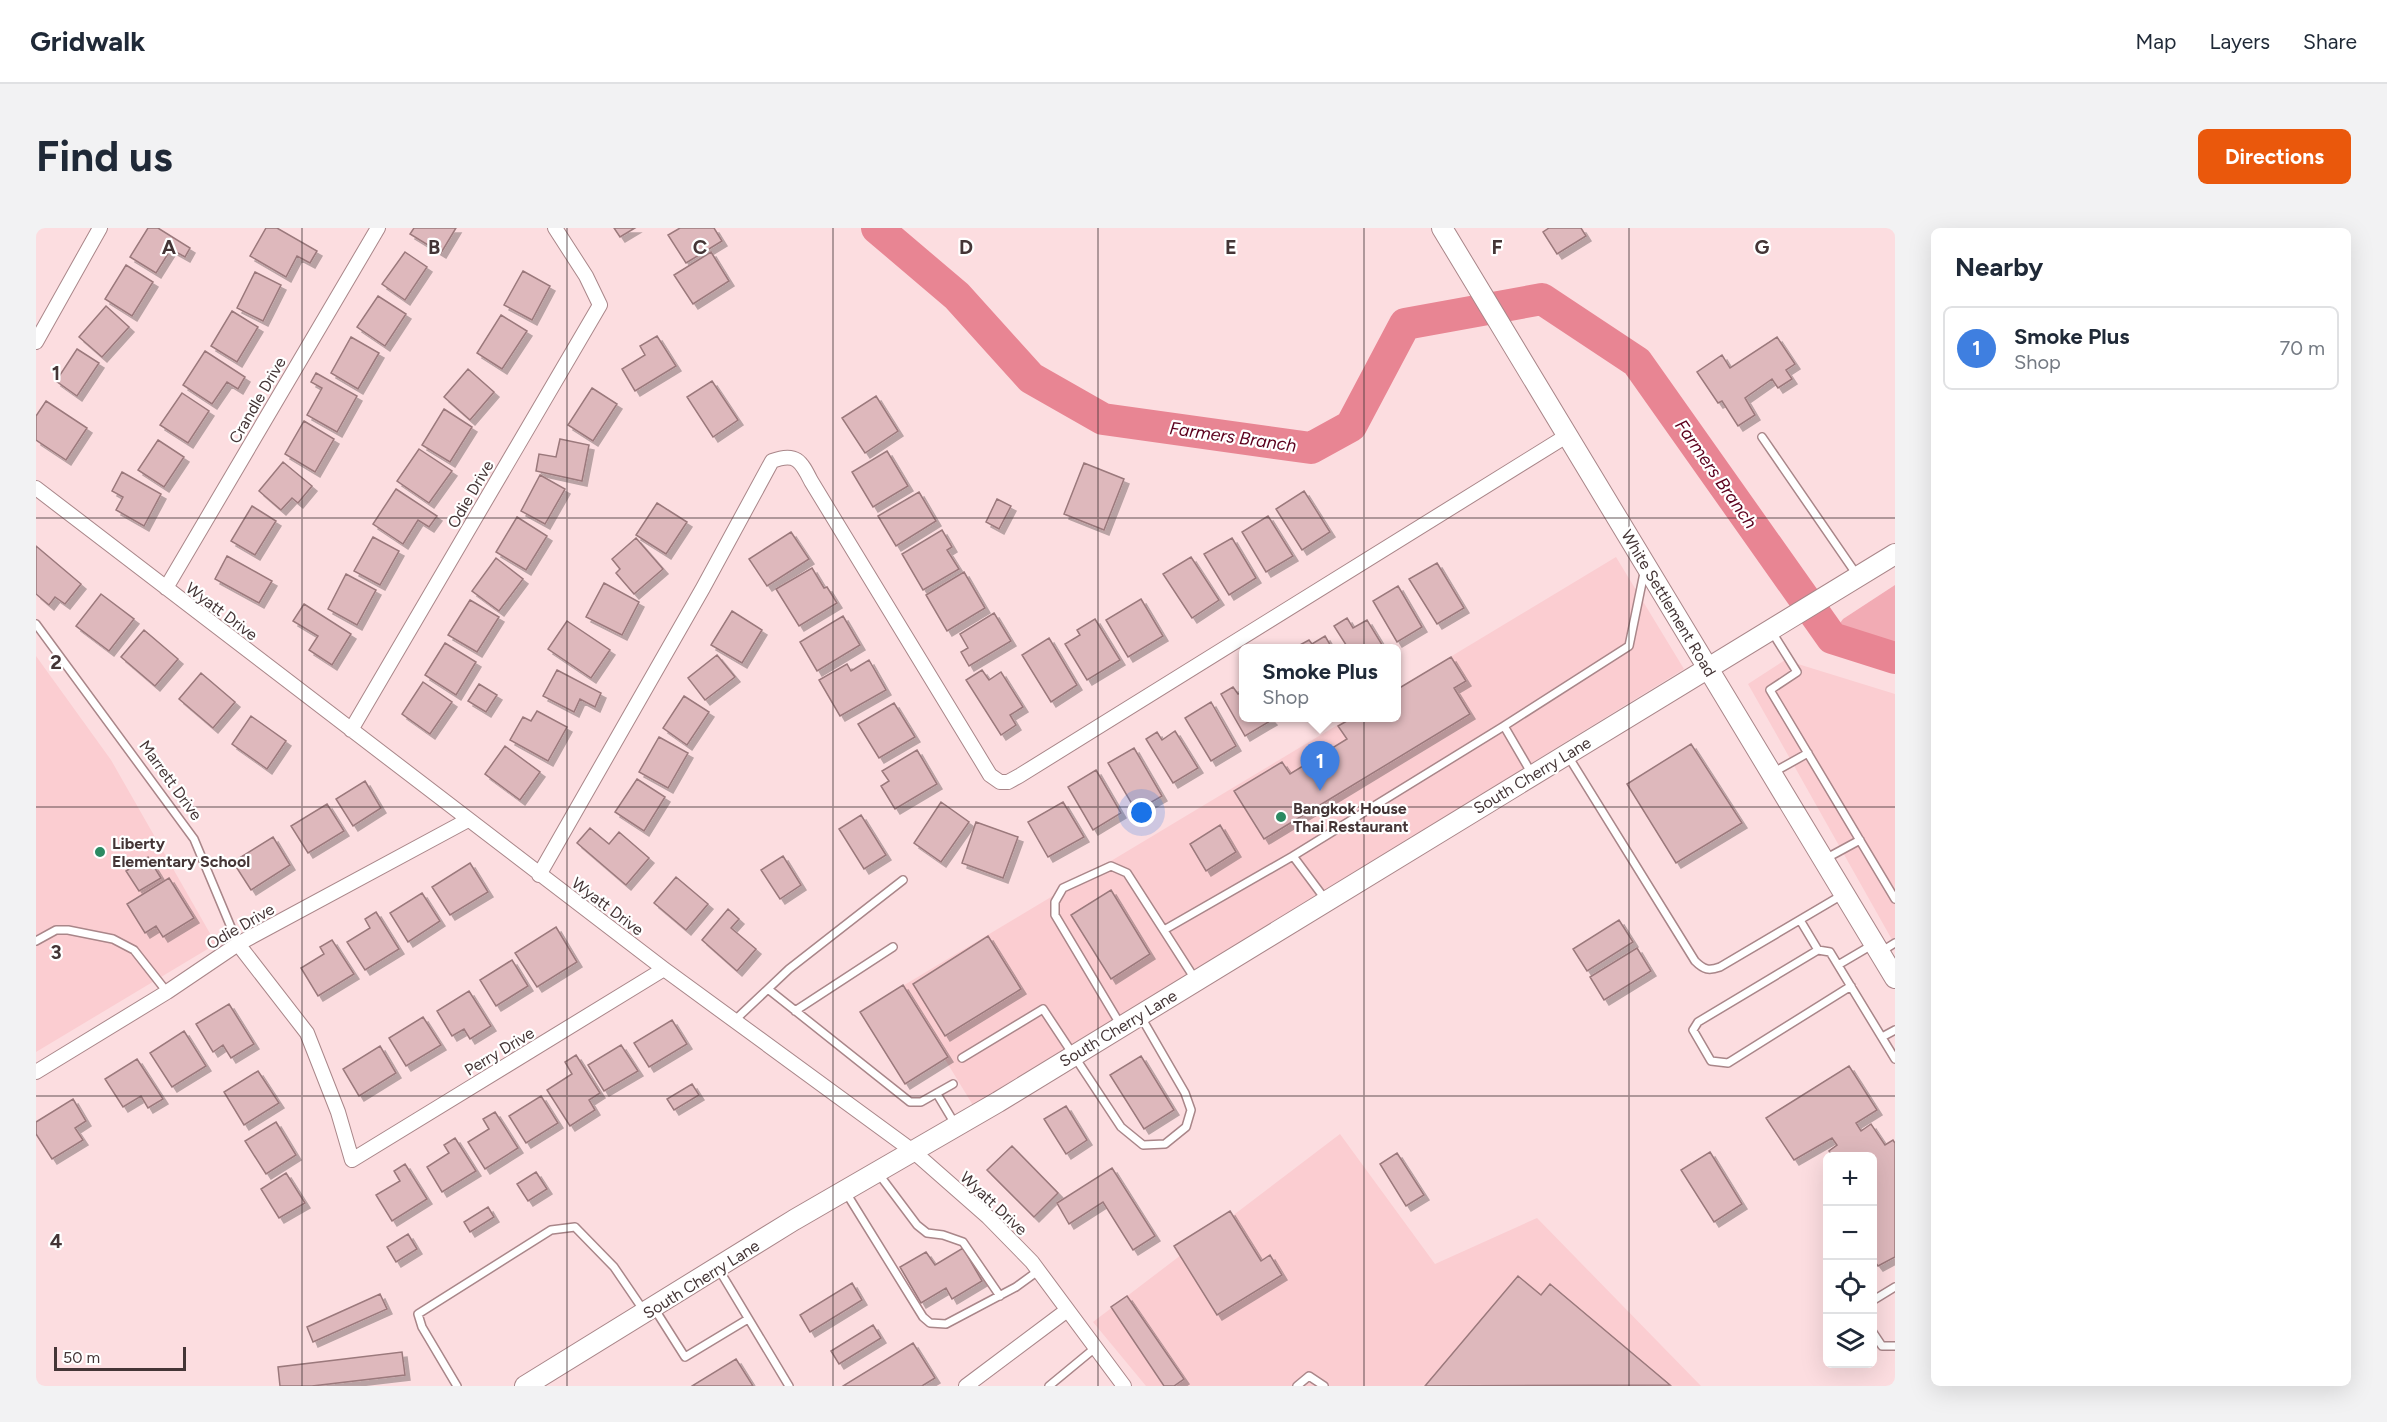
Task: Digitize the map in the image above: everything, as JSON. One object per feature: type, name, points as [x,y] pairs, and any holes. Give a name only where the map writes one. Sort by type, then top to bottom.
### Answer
[{"type":"street","points":[[36,342],[100,228]]},
{"type":"street","name":"Crandle Drive","points":[[166,588],[378,228]]},
{"type":"street","name":"Odie Drive","points":[[351,730],[600,305],[586,276],[555,228]]},
{"type":"street","name":"White Settlement Road","points":[[1442,228],[1844,894],[1883,946],[1895,978]]},
{"type":"street","points":[[539,875],[703,588],[772,461],[791,457],[801,462],[990,775],[1000,782],[1008,782],[1568,435]]},
{"type":"street","name":"Wyatt Drive","points":[[36,488],[539,875],[914,1152],[988,1217],[1038,1271],[1124,1386]]},
{"type":"street","name":"South Cherry Lane","points":[[525,1386],[845,1191],[956,1127],[1895,555]]},
{"type":"street","name":"Odie Drive","points":[[36,1072],[167,992],[238,944],[468,820]]},
{"type":"street","name":"Marrett Drive","points":[[238,944],[307,1033],[338,1113],[352,1160]]},
{"type":"street","name":"Perry Drive","points":[[352,1160],[664,969]]},
{"type":"street","points":[[966,1386],[1066,1311]]},
{"type":"lane","points":[[1762,436],[1858,577]]},
{"type":"lane","points":[[1164,930],[1293,856],[1629,646],[1646,564]]},
{"type":"lane","name":"Marrett Drive","points":[[36,624],[194,839],[238,944]]},
{"type":"lane","points":[[1777,626],[1797,672],[1770,690],[1895,899]]},
{"type":"lane","points":[[1504,726],[1532,775]]},
{"type":"lane","points":[[1772,773],[1808,753]]},
{"type":"lane","points":[[1567,754],[1695,961],[1702,968],[1710,970],[1720,967],[1844,894]]},
{"type":"lane","points":[[1824,860],[1860,840]]},
{"type":"lane","points":[[1293,856],[1326,901]]},
{"type":"lane","points":[[1121,1026],[1055,915],[1055,902],[1063,888],[1111,866],[1127,873],[1196,980]]},
{"type":"lane","points":[[734,1021],[817,946],[903,880]]},
{"type":"lane","points":[[1800,920],[1818,950]]},
{"type":"lane","points":[[36,941],[56,930],[68,930],[113,939],[134,950],[167,992]]},
{"type":"lane","points":[[1838,965],[1883,946]]},
{"type":"lane","points":[[795,1011],[893,947]]},
{"type":"lane","points":[[1851,986],[1728,1063],[1711,1061],[1693,1030],[1698,1022],[1818,950],[1830,952],[1851,986],[1882,1037],[1895,1059]]},
{"type":"lane","points":[[768,989],[905,1100],[915,1104],[953,1084]]},
{"type":"lane","points":[[962,1058],[1043,1009],[1121,1127],[1143,1145],[1165,1144],[1186,1127],[1191,1110],[1185,1093],[1139,1015]]},
{"type":"lane","points":[[1882,1037],[1895,1030]]},
{"type":"lane","points":[[937,1094],[956,1127]]},
{"type":"lane","points":[[878,1173],[917,1226],[927,1233],[943,1235],[963,1242],[1000,1296]]},
{"type":"lane","points":[[845,1191],[922,1317],[930,1323],[946,1324],[1000,1296],[1038,1271]]},
{"type":"lane","points":[[457,1386],[422,1327],[418,1314],[550,1230],[575,1227],[614,1267],[685,1357],[748,1319]]},
{"type":"lane","points":[[718,1268],[789,1386]]},
{"type":"lane","points":[[1877,1298],[1895,1287]]},
{"type":"lane","points":[[1877,1338],[1882,1346],[1895,1346]]},
{"type":"lane","points":[[1049,1386],[1095,1348]]},
{"type":"lane","points":[[1297,1386],[1309,1376],[1324,1386]]},
{"type":"shaded area","points":[[1616,557],[1684,669],[974,1107],[901,987],[1342,722],[1401,722],[1401,687]]},
{"type":"shaded area","points":[[1895,585],[1895,646],[1838,626],[1843,619]]},
{"type":"shaded area","name":"Liberty Elementary School","points":[[36,656],[111,760],[216,944],[36,1052]]},
{"type":"shaded area","points":[[1785,660],[1895,694],[1895,945],[1748,684]]},
{"type":"shaded area","points":[[1340,1134],[1435,1264],[1537,1218],[1701,1386],[1146,1386],[1093,1322]]},
{"type":"building","points":[[148,228],[158,228],[190,248],[185,257],[171,249],[156,273],[130,257]]},
{"type":"building","points":[[266,228],[277,228],[317,251],[310,263],[297,256],[286,277],[250,256]]},
{"type":"building","points":[[414,228],[456,228],[441,253],[410,234]]},
{"type":"building","points":[[614,228],[635,228],[620,237]]},
{"type":"building","points":[[680,228],[714,228],[722,241],[686,263],[668,235]]},
{"type":"building","points":[[1549,228],[1581,228],[1586,236],[1557,254],[1543,232]]},
{"type":"building","points":[[405,252],[427,267],[405,300],[382,284]]},
{"type":"building","points":[[711,252],[729,281],[693,304],[674,275]]},
{"type":"building","points":[[126,265],[153,282],[132,316],[105,299]]},
{"type":"building","points":[[523,271],[550,286],[532,320],[504,305]]},
{"type":"building","points":[[255,272],[281,285],[263,321],[237,308]]},
{"type":"building","points":[[378,296],[406,314],[385,346],[357,327]]},
{"type":"building","points":[[106,306],[129,327],[102,357],[79,337]]},
{"type":"building","points":[[232,311],[258,327],[237,362],[211,346]]},
{"type":"building","points":[[501,315],[527,331],[502,369],[477,353]]},
{"type":"building","points":[[657,336],[676,366],[635,391],[622,369],[645,355],[640,346]]},
{"type":"building","points":[[351,337],[379,353],[358,389],[331,373]]},
{"type":"building","points":[[1777,337],[1795,364],[1786,370],[1792,379],[1778,388],[1772,379],[1745,398],[1755,415],[1738,426],[1722,401],[1718,403],[1697,372],[1722,355],[1730,368]]},
{"type":"building","points":[[77,349],[99,363],[77,396],[56,381]]},
{"type":"building","points":[[205,351],[245,377],[238,389],[227,382],[212,404],[183,385]]},
{"type":"building","points":[[468,369],[494,392],[470,420],[444,397]]},
{"type":"building","points":[[316,373],[357,396],[337,432],[307,415],[322,388],[311,382]]},
{"type":"building","points":[[712,381],[738,420],[713,437],[687,397]]},
{"type":"building","points":[[592,388],[617,404],[593,441],[568,425]]},
{"type":"building","points":[[182,393],[209,411],[188,443],[160,425]]},
{"type":"building","points":[[876,396],[898,431],[865,453],[842,418]]},
{"type":"building","points":[[46,401],[87,428],[66,460],[36,440],[36,416]]},
{"type":"building","points":[[444,409],[472,427],[450,462],[422,445]]},
{"type":"building","points":[[304,421],[334,439],[315,472],[285,454]]},
{"type":"building","points":[[560,439],[589,445],[582,481],[536,471],[539,454],[556,457]]},
{"type":"building","points":[[158,440],[184,457],[164,487],[138,470]]},
{"type":"building","points":[[419,449],[452,471],[429,503],[397,481]]},
{"type":"building","points":[[887,451],[908,486],[873,507],[852,472]]},
{"type":"building","points":[[283,462],[312,486],[298,503],[292,498],[281,510],[259,491]]},
{"type":"building","points":[[1084,463],[1124,479],[1104,530],[1064,514]]},
{"type":"building","points":[[122,472],[161,494],[144,526],[116,510],[123,497],[112,491]]},
{"type":"building","points":[[540,475],[565,489],[545,524],[521,511]]},
{"type":"building","points":[[396,489],[437,516],[429,527],[418,520],[403,544],[373,524]]},
{"type":"building","points":[[1304,491],[1330,532],[1302,550],[1276,509]]},
{"type":"building","points":[[919,492],[936,521],[896,546],[878,516]]},
{"type":"building","points":[[997,499],[1011,506],[999,529],[986,522]]},
{"type":"building","points":[[657,503],[687,522],[666,554],[636,535]]},
{"type":"building","points":[[252,506],[276,521],[255,555],[231,541]]},
{"type":"building","points":[[1268,516],[1293,556],[1266,572],[1242,532]]},
{"type":"building","points":[[517,517],[547,536],[526,570],[496,552]]},
{"type":"building","points":[[942,530],[952,547],[947,550],[959,569],[923,590],[902,554]]},
{"type":"building","points":[[791,532],[809,559],[767,586],[749,559]]},
{"type":"building","points":[[373,537],[399,551],[380,585],[354,571]]},
{"type":"building","points":[[636,538],[663,569],[634,594],[616,573],[620,569],[612,559]]},
{"type":"building","points":[[1232,538],[1256,578],[1229,595],[1204,554]]},
{"type":"building","points":[[36,546],[81,584],[65,604],[55,597],[49,605],[36,594]]},
{"type":"building","points":[[227,556],[272,581],[259,603],[215,579]]},
{"type":"building","points":[[1191,557],[1219,600],[1192,618],[1163,574]]},
{"type":"building","points":[[496,558],[523,579],[499,611],[472,591]]},
{"type":"building","points":[[1437,563],[1464,608],[1437,624],[1409,579]]},
{"type":"building","points":[[812,568],[824,588],[827,587],[837,603],[799,626],[776,589]]},
{"type":"building","points":[[964,572],[985,608],[947,631],[926,595]]},
{"type":"building","points":[[346,574],[376,590],[357,625],[328,609]]},
{"type":"building","points":[[604,583],[639,602],[622,635],[586,617]]},
{"type":"building","points":[[1398,586],[1422,627],[1397,642],[1373,601]]},
{"type":"building","points":[[101,594],[134,619],[109,651],[76,626]]},
{"type":"building","points":[[1141,599],[1163,636],[1128,657],[1106,620]]},
{"type":"building","points":[[470,600],[499,617],[477,652],[448,635]]},
{"type":"building","points":[[304,604],[351,634],[332,665],[309,650],[318,636],[293,621]]},
{"type":"building","points":[[732,611],[762,630],[742,663],[711,645]]},
{"type":"building","points":[[994,613],[1011,641],[969,666],[961,652],[968,648],[960,634]]},
{"type":"building","points":[[843,616],[860,645],[817,671],[800,642]]},
{"type":"building","points":[[1347,618],[1353,628],[1367,620],[1382,644],[1345,644],[1334,626]]},
{"type":"building","points":[[1095,619],[1120,660],[1087,680],[1065,644],[1080,635],[1077,630]]},
{"type":"building","points":[[567,621],[610,650],[591,678],[548,649]]},
{"type":"building","points":[[144,630],[178,659],[155,686],[121,657]]},
{"type":"building","points":[[1325,636],[1330,644],[1312,644]]},
{"type":"building","points":[[1049,638],[1077,685],[1051,702],[1022,655]]},
{"type":"building","points":[[445,643],[476,662],[456,695],[425,675]]},
{"type":"building","points":[[717,655],[735,677],[705,700],[688,678]]},
{"type":"building","points":[[1451,657],[1466,681],[1454,688],[1470,714],[1264,839],[1234,791],[1282,762],[1290,774],[1347,739],[1338,726],[1345,722],[1401,722],[1401,687]]},
{"type":"building","points":[[869,660],[886,690],[840,716],[819,680],[847,664],[851,671]]},
{"type":"building","points":[[557,670],[601,693],[595,707],[580,699],[574,712],[543,696]]},
{"type":"building","points":[[982,670],[989,680],[1001,672],[1023,707],[1010,715],[1016,725],[1001,735],[966,680]]},
{"type":"building","points":[[201,673],[235,702],[213,728],[179,699]]},
{"type":"building","points":[[423,682],[452,702],[430,734],[402,714]]},
{"type":"building","points":[[479,684],[497,695],[486,712],[468,701]]},
{"type":"building","points":[[1233,687],[1239,694],[1239,722],[1269,722],[1245,736],[1221,694]]},
{"type":"building","points":[[684,696],[709,712],[687,745],[663,728]]},
{"type":"building","points":[[1211,702],[1236,746],[1211,761],[1185,718]]},
{"type":"building","points":[[894,703],[915,737],[879,758],[858,724]]},
{"type":"building","points":[[537,711],[567,727],[548,761],[510,740],[523,717],[531,721]]},
{"type":"building","points":[[251,716],[286,741],[267,769],[232,744]]},
{"type":"building","points":[[1175,731],[1198,768],[1173,783],[1146,739],[1157,732],[1162,740]]},
{"type":"building","points":[[659,737],[688,753],[668,788],[639,772]]},
{"type":"building","points":[[1691,744],[1742,823],[1676,863],[1627,784]]},
{"type":"building","points":[[505,746],[540,772],[520,800],[485,774]]},
{"type":"building","points":[[1134,748],[1162,796],[1136,811],[1108,763]]},
{"type":"building","points":[[917,750],[937,784],[895,809],[881,786],[889,781],[882,771]]},
{"type":"building","points":[[1096,770],[1121,813],[1093,830],[1068,787]]},
{"type":"building","points":[[637,779],[665,797],[644,831],[615,812]]},
{"type":"building","points":[[365,781],[381,808],[353,826],[336,799]]},
{"type":"building","points":[[941,802],[969,822],[941,862],[914,843]]},
{"type":"building","points":[[1063,802],[1084,837],[1048,857],[1028,822]]},
{"type":"building","points":[[327,804],[344,831],[308,853],[291,826]]},
{"type":"building","points":[[861,815],[886,855],[864,869],[839,829]]},
{"type":"building","points":[[976,822],[1018,837],[1003,878],[962,863]]},
{"type":"building","points":[[1220,825],[1236,852],[1206,871],[1190,844]]},
{"type":"building","points":[[590,828],[609,844],[619,832],[649,858],[626,885],[577,843]]},
{"type":"building","points":[[273,837],[290,865],[251,890],[233,862]]},
{"type":"building","points":[[783,856],[801,885],[780,899],[761,870]]},
{"type":"building","points":[[148,857],[161,878],[139,891],[126,871]]},
{"type":"building","points":[[470,863],[488,892],[450,915],[432,887]]},
{"type":"building","points":[[676,877],[708,904],[686,930],[654,903]]},
{"type":"building","points":[[169,878],[194,918],[163,937],[156,926],[145,933],[127,904]]},
{"type":"building","points":[[1111,890],[1150,954],[1111,979],[1071,915]]},
{"type":"building","points":[[422,893],[440,921],[408,942],[390,913]]},
{"type":"building","points":[[728,909],[739,919],[731,928],[756,949],[737,971],[702,940]]},
{"type":"building","points":[[376,912],[399,949],[365,970],[347,942],[370,928],[365,919]]},
{"type":"building","points":[[1619,920],[1633,942],[1587,971],[1573,949]]},
{"type":"building","points":[[556,927],[577,962],[537,987],[515,953]]},
{"type":"building","points":[[988,936],[1021,989],[945,1036],[913,984]]},
{"type":"building","points":[[332,940],[354,974],[318,996],[301,968],[324,954],[320,947]]},
{"type":"building","points":[[1637,948],[1651,971],[1604,1000],[1590,977]]},
{"type":"building","points":[[512,960],[528,986],[496,1006],[480,980]]},
{"type":"building","points":[[903,985],[948,1057],[905,1084],[860,1012]]},
{"type":"building","points":[[469,991],[491,1026],[470,1039],[464,1029],[452,1036],[437,1011]]},
{"type":"building","points":[[229,1004],[254,1044],[231,1058],[223,1045],[213,1052],[196,1024]]},
{"type":"building","points":[[423,1017],[441,1045],[406,1066],[389,1038]]},
{"type":"building","points":[[672,1020],[687,1044],[649,1067],[634,1043]]},
{"type":"building","points":[[184,1031],[206,1066],[172,1087],[150,1053]]},
{"type":"building","points":[[621,1045],[638,1071],[604,1091],[588,1065]]},
{"type":"building","points":[[380,1046],[396,1073],[359,1096],[343,1069]]},
{"type":"building","points":[[576,1055],[600,1093],[589,1100],[595,1110],[570,1126],[547,1090],[572,1074],[565,1062]]},
{"type":"building","points":[[1141,1056],[1174,1110],[1144,1129],[1110,1075]]},
{"type":"building","points":[[137,1059],[163,1099],[148,1108],[141,1096],[123,1107],[105,1079]]},
{"type":"building","points":[[1849,1066],[1877,1110],[1856,1123],[1861,1131],[1871,1124],[1885,1145],[1893,1140],[1895,1143],[1895,1257],[1877,1265],[1877,1152],[1830,1152],[1837,1145],[1832,1138],[1794,1160],[1766,1118]]},
{"type":"building","points":[[258,1071],[279,1103],[244,1125],[224,1092]]},
{"type":"building","points":[[692,1084],[699,1095],[674,1110],[667,1099]]},
{"type":"building","points":[[541,1096],[558,1123],[526,1143],[509,1116]]},
{"type":"building","points":[[73,1099],[86,1121],[75,1128],[83,1140],[52,1159],[36,1134],[36,1122]]},
{"type":"building","points":[[1066,1106],[1087,1140],[1066,1154],[1044,1119]]},
{"type":"building","points":[[495,1112],[518,1148],[485,1169],[468,1142],[489,1129],[483,1119]]},
{"type":"building","points":[[276,1122],[296,1155],[266,1174],[245,1141]]},
{"type":"building","points":[[455,1138],[476,1171],[442,1192],[427,1167],[449,1153],[444,1145]]},
{"type":"building","points":[[1012,1146],[1058,1193],[1034,1217],[987,1170]]},
{"type":"building","points":[[1710,1152],[1742,1204],[1714,1222],[1681,1170]]},
{"type":"building","points":[[1397,1153],[1424,1195],[1406,1206],[1380,1164]]},
{"type":"building","points":[[405,1164],[427,1199],[392,1221],[376,1195],[400,1181],[394,1171]]},
{"type":"building","points":[[1112,1168],[1155,1236],[1133,1250],[1103,1202],[1069,1224],[1057,1203]]},
{"type":"building","points":[[536,1172],[547,1189],[528,1201],[517,1184]]},
{"type":"building","points":[[286,1173],[305,1203],[279,1218],[261,1189]]},
{"type":"building","points":[[488,1207],[494,1217],[470,1232],[464,1222]]},
{"type":"building","points":[[1230,1211],[1261,1261],[1270,1255],[1282,1275],[1217,1315],[1174,1246]]},
{"type":"building","points":[[408,1234],[417,1249],[396,1262],[387,1247]]},
{"type":"building","points":[[963,1248],[982,1281],[952,1299],[946,1288],[921,1303],[900,1267],[926,1252],[935,1265]]},
{"type":"building","points":[[1518,1276],[1541,1295],[1550,1284],[1670,1385],[1425,1386]]},
{"type":"building","points":[[852,1283],[862,1300],[810,1332],[800,1315]]},
{"type":"building","points":[[380,1294],[387,1309],[313,1342],[307,1327]]},
{"type":"building","points":[[1127,1296],[1184,1379],[1174,1386],[1164,1386],[1111,1307]]},
{"type":"building","points":[[873,1325],[881,1338],[839,1364],[831,1351]]},
{"type":"building","points":[[913,1343],[935,1378],[922,1386],[843,1386]]},
{"type":"building","points":[[402,1352],[405,1375],[312,1386],[280,1386],[278,1367]]},
{"type":"building","points":[[736,1359],[753,1386],[692,1386]]},
{"type":"waterway","name":"Farmers Branch","points":[[877,228],[957,296],[1031,378],[1103,419],[1311,448],[1351,426],[1405,324],[1542,299],[1637,362],[1832,638],[1895,658]]},
{"type":"place","name":"Smoke Plus","points":[[1320,791]]},
{"type":"place","name":"Bangkok House Thai Restaurant","points":[[1281,817]]},
{"type":"place","name":"Liberty Elementary School","points":[[100,852]]}]
